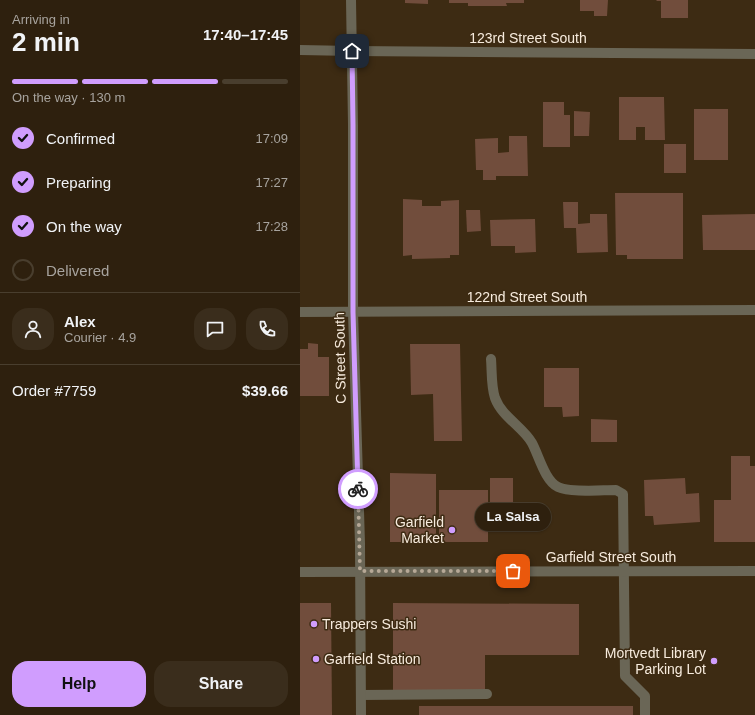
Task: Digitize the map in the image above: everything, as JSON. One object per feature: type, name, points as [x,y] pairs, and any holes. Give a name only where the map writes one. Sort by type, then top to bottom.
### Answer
[{"type":"street","name":"C Street South","points":[[351,0],[353,312],[360,544],[361,715]]},
{"type":"street","name":"123rd Street South","points":[[300,50],[755,54]]},
{"type":"street","name":"122nd Street South","points":[[300,312],[755,310]]},
{"type":"street","points":[[491,359],[492,383],[495,399],[504,412],[531,442],[549,479],[556,486],[565,490],[616,490],[623,494],[625,676],[645,696],[645,715]]},
{"type":"street","name":"Garfield Street South","points":[[300,572],[755,571]]},
{"type":"street","points":[[361,695],[487,694]]},
{"type":"building","points":[[405,0],[428,0],[428,4],[405,3]]},
{"type":"building","points":[[449,0],[524,0],[524,3],[506,3],[507,6],[468,6],[468,3],[449,3]]},
{"type":"building","points":[[580,0],[608,0],[607,16],[594,16],[594,11],[580,11]]},
{"type":"building","points":[[656,0],[688,0],[688,18],[661,18],[661,1]]},
{"type":"building","points":[[619,97],[664,97],[665,140],[645,140],[645,127],[636,127],[636,140],[619,140]]},
{"type":"building","points":[[543,102],[564,102],[564,115],[570,115],[570,147],[543,147]]},
{"type":"building","points":[[694,109],[728,109],[728,160],[694,160]]},
{"type":"building","points":[[574,111],[590,112],[589,136],[574,136]]},
{"type":"building","points":[[509,136],[527,136],[528,176],[496,176],[496,180],[483,180],[483,170],[476,170],[475,139],[498,138],[498,153],[509,152]]},
{"type":"building","points":[[664,144],[686,144],[686,173],[664,173]]},
{"type":"building","points":[[615,193],[683,193],[683,259],[627,259],[627,255],[616,255]]},
{"type":"building","points":[[403,199],[422,200],[422,206],[441,206],[441,201],[459,200],[459,255],[450,255],[450,258],[412,259],[412,255],[403,256]]},
{"type":"building","points":[[563,202],[578,202],[578,224],[590,223],[590,214],[607,214],[608,252],[577,253],[576,228],[564,228]]},
{"type":"building","points":[[466,210],[480,210],[481,231],[467,232]]},
{"type":"building","points":[[755,214],[755,250],[703,250],[702,215]]},
{"type":"building","points":[[535,219],[536,252],[515,253],[515,246],[491,246],[490,220]]},
{"type":"building","points":[[308,343],[318,344],[318,357],[329,357],[329,396],[300,396],[300,349],[308,349]]},
{"type":"building","points":[[410,344],[460,344],[462,441],[434,441],[433,394],[411,395]]},
{"type":"building","points":[[544,368],[579,368],[579,416],[563,417],[562,407],[544,407]]},
{"type":"building","points":[[591,419],[617,420],[617,442],[591,442]]},
{"type":"building","points":[[731,456],[750,456],[750,466],[755,466],[755,542],[714,542],[714,500],[731,500]]},
{"type":"building","points":[[390,473],[436,474],[436,542],[390,542]]},
{"type":"building","points":[[490,478],[513,478],[513,527],[490,527]]},
{"type":"building","points":[[685,478],[686,494],[699,493],[700,522],[654,525],[653,516],[645,516],[644,480]]},
{"type":"building","points":[[439,490],[488,490],[488,542],[439,542]]},
{"type":"building","name":"Garfield Station","points":[[300,603],[331,603],[332,715],[300,715]]},
{"type":"building","points":[[393,603],[579,604],[579,655],[485,655],[485,691],[393,691]]},
{"type":"building","points":[[419,706],[633,706],[633,715],[419,715]]},
{"type":"way so far","points":[[358,489],[360,571],[513,571]]},
{"type":"place","name":"Garfield Market","points":[[452,530]]},
{"type":"place","name":"La Salsa","points":[[513,571]]},
{"type":"place","name":"Trappers Sushi","points":[[314,624]]},
{"type":"place","name":"Garfield Station","points":[[316,659]]},
{"type":"place","name":"Mortvedt Library Parking Lot","points":[[714,661]]},
{"type":"route","points":[[352,51],[354,386],[358,489]]}]
